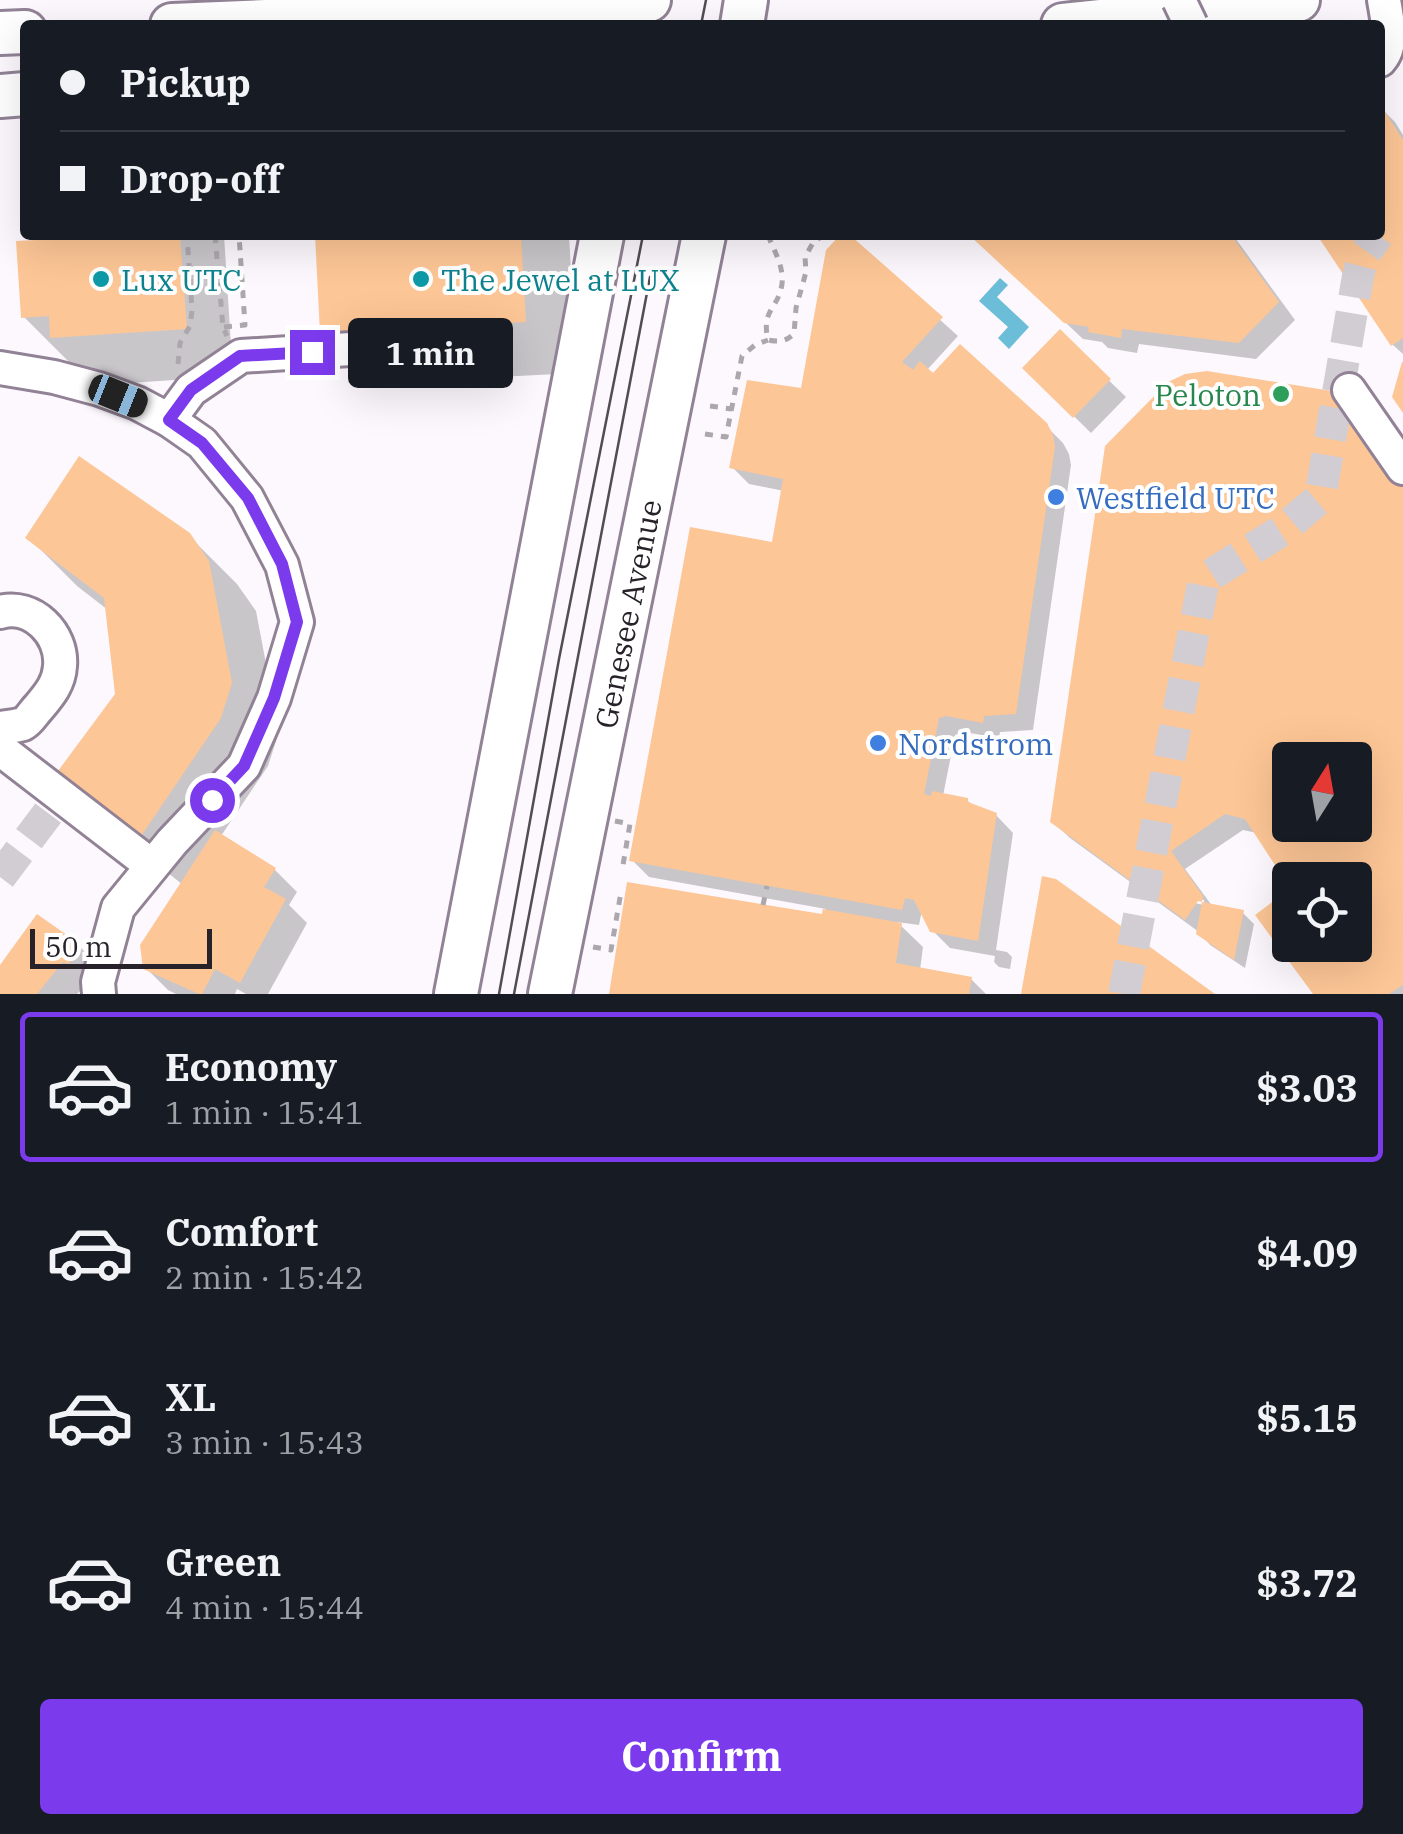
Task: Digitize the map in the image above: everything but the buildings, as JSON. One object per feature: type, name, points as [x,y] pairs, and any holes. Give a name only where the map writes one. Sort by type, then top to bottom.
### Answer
[{"type":"main road","points":[[289,20],[593,7],[646,0]]},
{"type":"main road","points":[[1110,20],[1298,0]]},
{"type":"main road","points":[[456,994],[601,240]]},
{"type":"main road","name":"Genesee Avenue","points":[[550,994],[703,240]]},
{"type":"street","points":[[1384,0],[1388,44],[1385,56]]},
{"type":"street","points":[[169,420],[191,390],[240,356],[490,340]]},
{"type":"street","points":[[0,368],[99,388],[169,420],[202,443],[248,498],[282,564],[297,622],[274,698],[244,766],[118,908],[98,982],[100,994]]},
{"type":"street","points":[[1349,390],[1403,468]]},
{"type":"street","points":[[0,612],[26,612],[46,625],[59,651],[60,666],[55,688],[26,723],[0,728]]},
{"type":"street","points":[[0,750],[152,866]]},
{"type":"path","points":[[177,376],[180,343],[190,326],[192,310],[187,240]]},
{"type":"path","points":[[215,240],[223,327],[231,349]]},
{"type":"path","points":[[223,327],[246,325],[239,240]]},
{"type":"path","points":[[768,340],[765,322],[782,282],[779,260],[770,240]]},
{"type":"path","points":[[705,434],[726,437],[742,356],[755,345],[787,340],[794,334],[806,272],[805,257],[816,240]]},
{"type":"path","points":[[710,406],[732,409]]},
{"type":"path","points":[[613,821],[630,824],[623,865]]},
{"type":"path","points":[[764,905],[767,886]]},
{"type":"path","points":[[588,946],[612,950],[621,892]]},
{"type":"water","points":[[1000,278],[1008,285],[997,297],[1029,327],[1009,349],[998,338],[1008,327],[979,301]]},
{"type":"tunnel","points":[[1124,994],[1204,579],[1281,531],[1320,498],[1358,276],[1363,256],[1374,240]]},
{"type":"tunnel","points":[[0,877],[61,796]]},
{"type":"tram line","points":[[702,20],[706,0]]},
{"type":"tram line","points":[[499,994],[559,659],[642,240]]},
{"type":"tram line","points":[[514,994],[650,277]]},
{"type":"place","name":"Lux UTC","points":[[101,279]]},
{"type":"place","name":"The Jewel at LUX","points":[[421,279]]},
{"type":"place","name":"Peloton","points":[[1281,394]]},
{"type":"place","name":"Westfield UTC","points":[[1056,497]]},
{"type":"place","name":"Nordstrom","points":[[878,743]]},
{"type":"route","points":[[212,800],[244,766],[274,698],[297,622],[282,564],[248,498],[202,443],[169,420],[191,390],[240,356],[312,352]]}]
